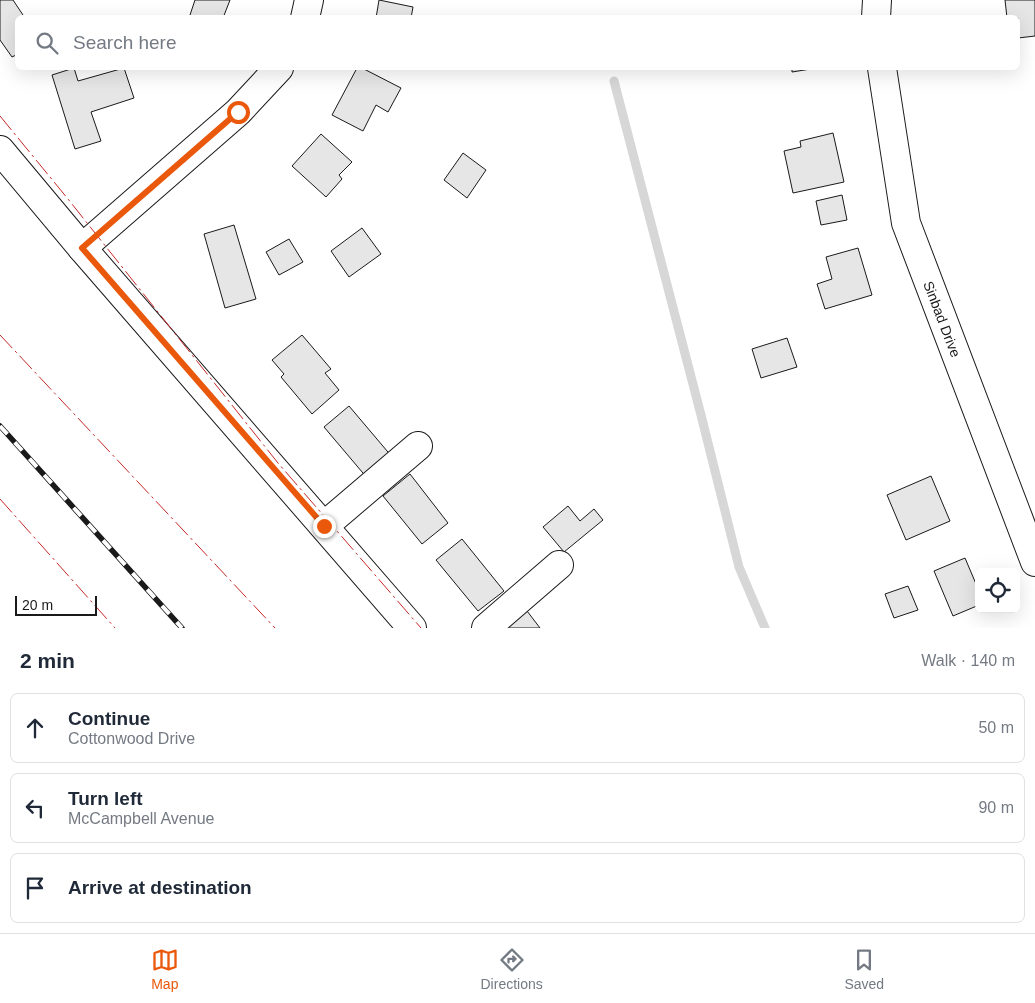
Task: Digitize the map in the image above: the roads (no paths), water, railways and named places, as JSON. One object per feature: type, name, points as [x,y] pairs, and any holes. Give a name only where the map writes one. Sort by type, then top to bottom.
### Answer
[{"type":"street","points":[[305,15],[309,0]]},
{"type":"street","points":[[876,15],[877,0]]},
{"type":"street","points":[[82,248],[238,112],[277,70]]},
{"type":"street","name":"Sinbad Drive","points":[[882,70],[906,223],[1035,562]]},
{"type":"street","points":[[0,150],[82,248],[412,628]]},
{"type":"street","points":[[324,526],[418,446]]},
{"type":"street","points":[[486,628],[559,565]]},
{"type":"waterway","points":[[614,81],[739,567],[765,628]]},
{"type":"railway","points":[[0,426],[182,628]]}]
